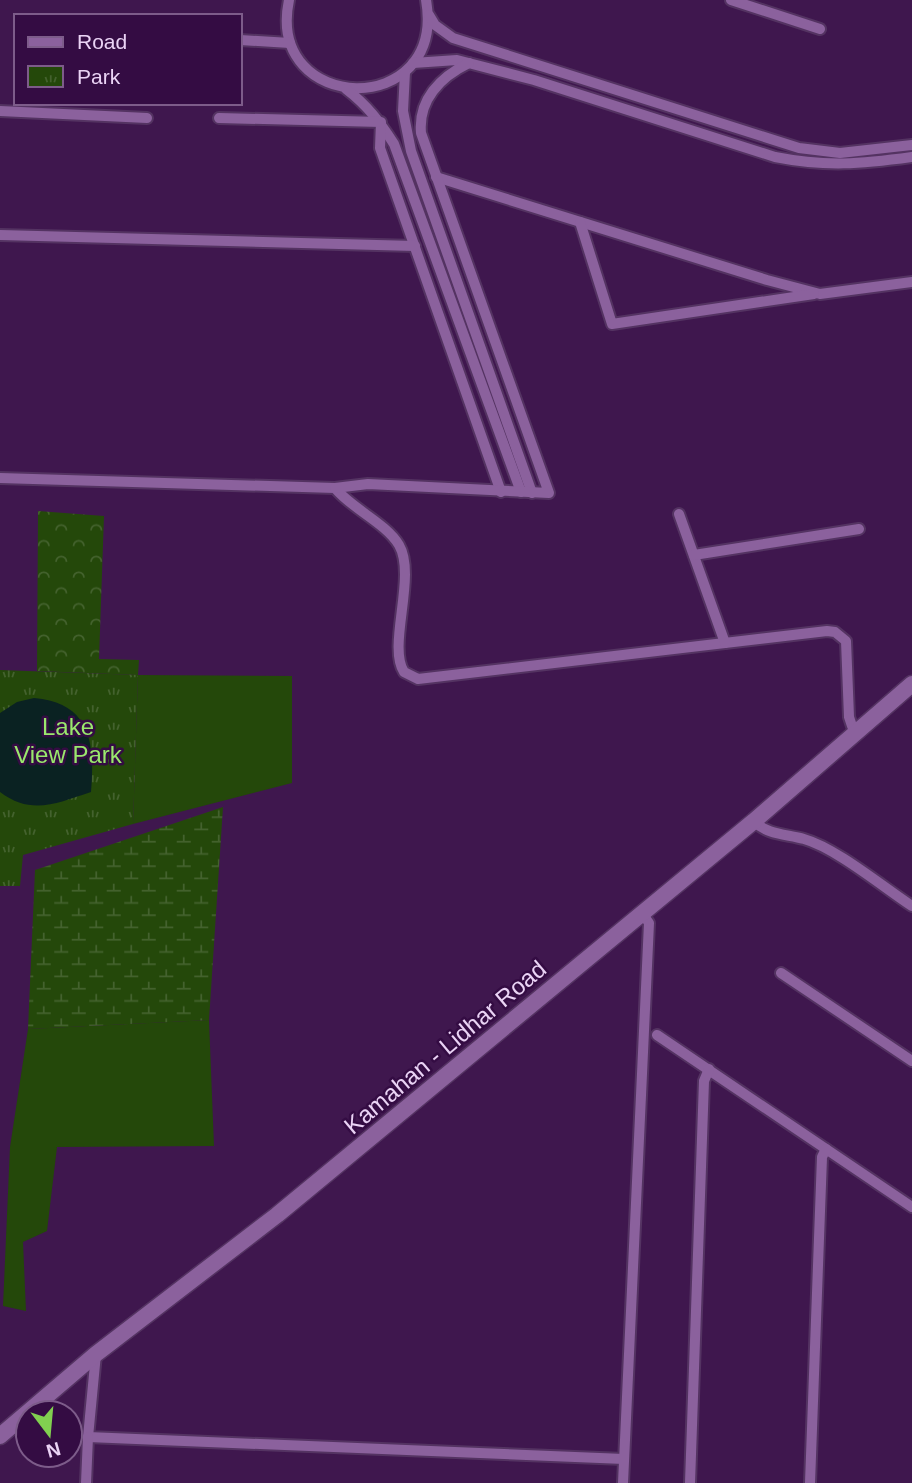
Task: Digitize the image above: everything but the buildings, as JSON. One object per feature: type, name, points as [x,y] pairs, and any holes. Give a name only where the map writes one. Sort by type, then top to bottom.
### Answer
[{"type":"main road","name":"Kamahan - Lidhar Road","points":[[0,1436],[96,1354],[277,1216],[754,821],[912,684]]},
{"type":"street","points":[[285,0],[290,43],[302,62],[318,78],[346,89],[366,104],[394,144],[526,493]]},
{"type":"street","points":[[346,89],[367,89],[387,83],[405,72],[422,49],[428,32],[426,0]]},
{"type":"street","points":[[731,0],[820,29]]},
{"type":"street","points":[[429,15],[435,25],[453,38],[799,148],[840,153],[912,145]]},
{"type":"street","points":[[242,40],[290,43]]},
{"type":"street","points":[[413,63],[442,60],[469,63],[534,80],[775,156],[808,163],[842,165],[912,158]]},
{"type":"street","points":[[0,478],[335,488],[368,485],[549,494],[421,134],[420,120],[431,92],[453,71],[469,63]]},
{"type":"street","points":[[405,72],[403,110],[411,152],[526,493]]},
{"type":"street","points":[[0,111],[147,118]]},
{"type":"street","points":[[219,118],[380,122]]},
{"type":"street","points":[[380,122],[380,148],[501,492]]},
{"type":"street","points":[[436,177],[820,294]]},
{"type":"street","points":[[580,222],[612,324],[912,282]]},
{"type":"street","points":[[0,235],[415,246]]},
{"type":"street","points":[[335,488],[393,538],[404,556],[399,657],[401,667],[411,677],[436,678],[827,631],[846,641],[849,717],[858,733]]},
{"type":"street","points":[[680,514],[725,643]]},
{"type":"street","points":[[694,555],[859,529]]},
{"type":"street","points":[[754,821],[764,829],[805,839],[827,849],[912,906]]},
{"type":"street","points":[[623,1483],[649,923],[642,913]]},
{"type":"street","points":[[781,973],[912,1061]]},
{"type":"street","points":[[657,1035],[912,1208]]},
{"type":"street","points":[[690,1483],[704,1081],[709,1069]]},
{"type":"street","points":[[810,1483],[822,1157],[826,1149]]},
{"type":"street","points":[[86,1483],[96,1354]]},
{"type":"street","points":[[88,1437],[624,1459]]},
{"type":"green space","points":[[38,511],[104,516],[99,659],[139,660],[138,675],[37,671]]},
{"type":"green space","name":"Lake View Park","points":[[0,670],[138,675],[133,824],[23,855],[20,886],[0,886]]},
{"type":"green space","points":[[138,675],[292,676],[292,783],[133,824]]},
{"type":"green space","points":[[223,807],[209,1020],[28,1029],[35,870]]},
{"type":"green space","points":[[209,1020],[214,1146],[57,1147],[47,1231],[23,1242],[26,1311],[3,1306],[10,1147],[28,1029]]},
{"type":"shaded area","points":[[34,698],[53,701],[68,708],[85,728],[92,757],[91,792],[56,803],[34,805],[23,804],[0,792],[0,713],[17,702]]}]
